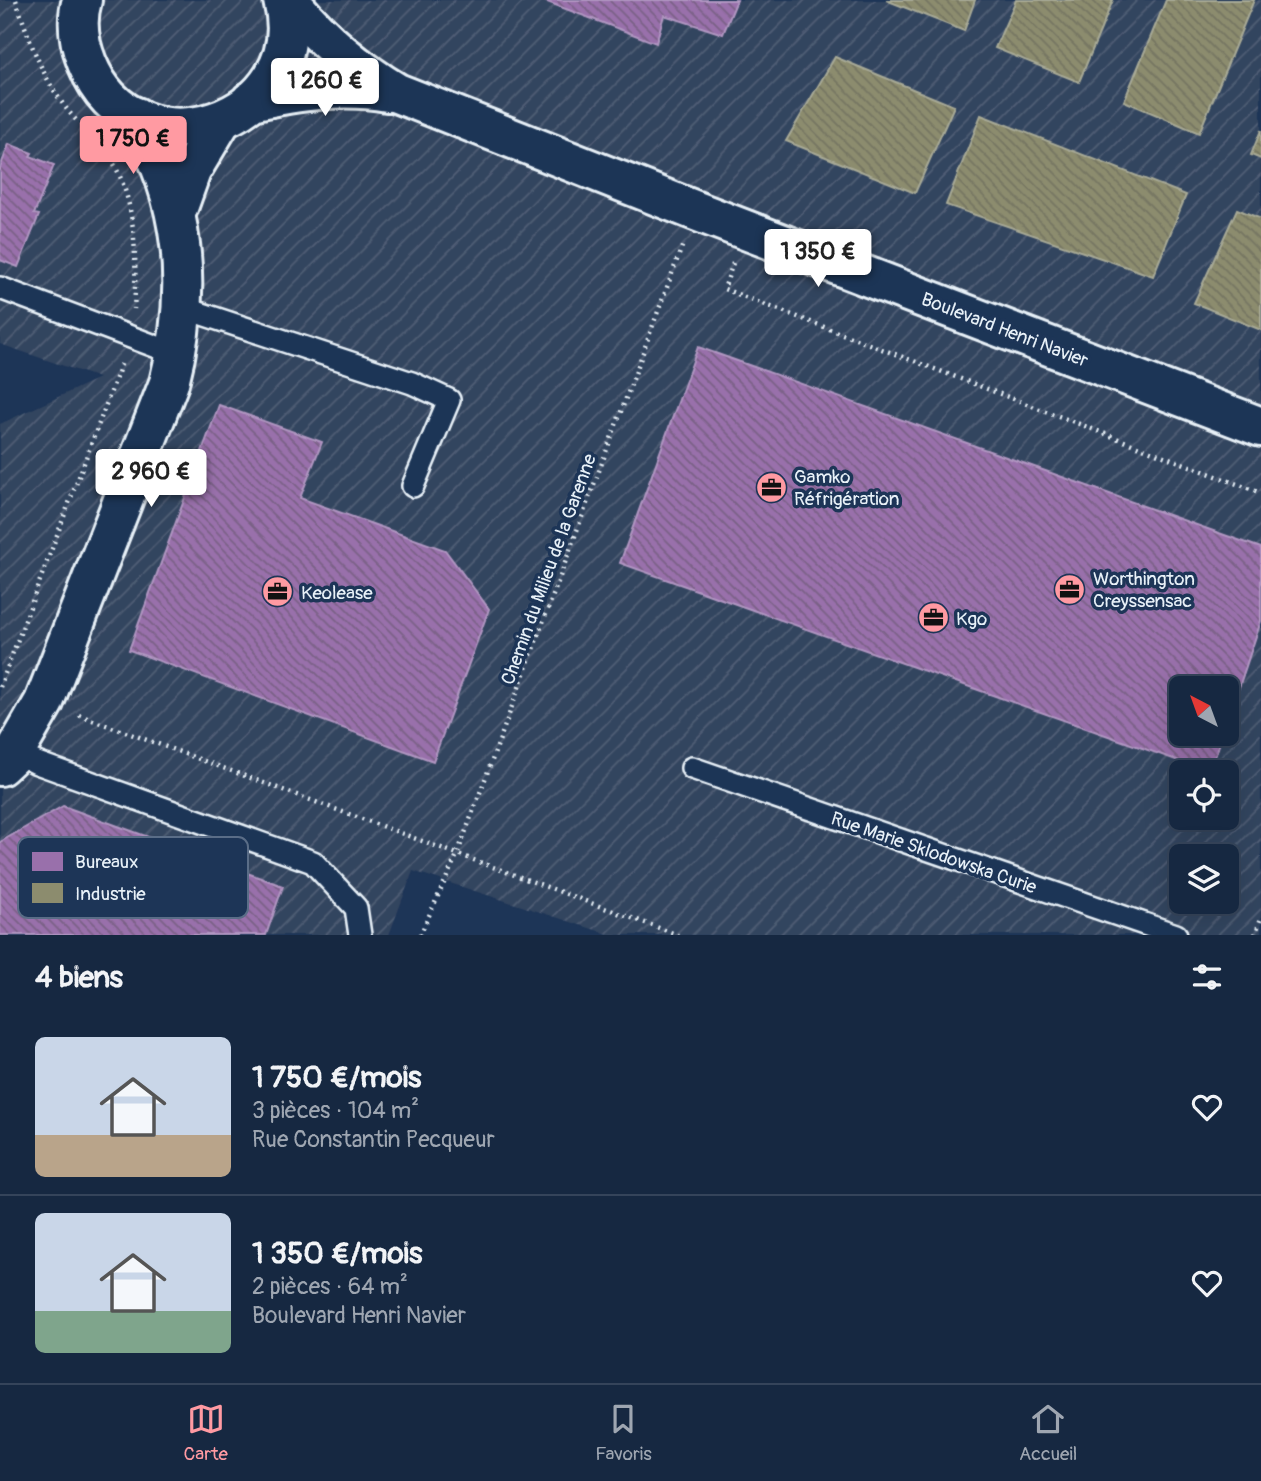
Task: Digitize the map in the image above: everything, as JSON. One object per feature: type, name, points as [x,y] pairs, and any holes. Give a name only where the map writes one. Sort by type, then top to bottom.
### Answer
[{"type":"main road","points":[[176,213],[191,172],[236,111],[273,74],[280,57],[286,23],[283,0]]},
{"type":"main road","name":"Boulevard Henri Navier","points":[[289,0],[341,56],[397,93],[695,211],[1261,427]]},
{"type":"main road","points":[[8,759],[44,702],[169,383],[176,354],[181,307],[182,275],[176,213],[150,141],[136,117],[118,106],[103,91],[87,63],[74,11]]},
{"type":"main road","name":"Boulevard Henri Navier","points":[[136,117],[150,123],[178,128],[207,125],[236,111],[290,92],[329,87],[361,87],[397,93]]},
{"type":"lane","points":[[0,288],[176,354]]},
{"type":"lane","points":[[181,307],[412,383],[449,400],[413,486]]},
{"type":"lane","points":[[8,759],[37,763],[243,837]]},
{"type":"lane","name":"Rue Marie Sklodowska Curie","points":[[692,768],[1176,935]]},
{"type":"lane","points":[[248,839],[313,862],[356,908],[360,935]]},
{"type":"path","name":"Chemin du Milieu de la Garenne","points":[[420,935],[457,855],[695,211]]},
{"type":"path","points":[[746,230],[724,289],[1261,493]]},
{"type":"path","points":[[0,685],[678,935]]},
{"type":"path","points":[[1255,935],[1261,918]]},
{"type":"shaded area","points":[[0,0],[1261,0],[1261,935],[611,935],[413,871],[389,935],[0,935],[0,424],[99,378],[0,344]]},
{"type":"building: Bureaux","points":[[542,0],[737,0],[723,34],[664,15],[656,43]]},
{"type":"building: Bureaux","points":[[9,144],[54,165],[34,214],[39,215],[18,267],[0,260],[0,168]]},
{"type":"building: Bureaux","points":[[698,347],[1261,548],[1261,621],[1239,687],[1239,676],[1169,676],[1169,746],[1219,746],[1214,760],[1176,760],[620,563]]},
{"type":"building: Bureaux","points":[[219,405],[322,442],[300,498],[445,550],[489,609],[433,761],[129,650]]},
{"type":"building: Bureaux","points":[[63,806],[148,837],[18,837],[18,918],[248,918],[248,873],[283,886],[266,935],[0,935],[0,842]]},
{"type":"building: Industrie","points":[[886,0],[975,0],[964,31]]},
{"type":"building: Industrie","points":[[1016,0],[1113,0],[1079,82],[995,48]]},
{"type":"building: Industrie","points":[[1166,0],[1254,0],[1199,133],[1124,101]]},
{"type":"building: Industrie","points":[[835,57],[954,106],[915,193],[786,141]]},
{"type":"building: Industrie","points":[[981,115],[1186,195],[1153,276],[946,205]]},
{"type":"building: Industrie","points":[[1261,130],[1261,159],[1251,155]]},
{"type":"building: Industrie","points":[[1237,209],[1261,219],[1261,330],[1194,303]]},
{"type":"place","name":"Gamko Réfrigération","points":[[771,487]]},
{"type":"place","name":"Worthington Creyssensac","points":[[1070,589]]},
{"type":"place","name":"Keolease","points":[[278,592]]},
{"type":"place","name":"Kgo","points":[[933,618]]}]
